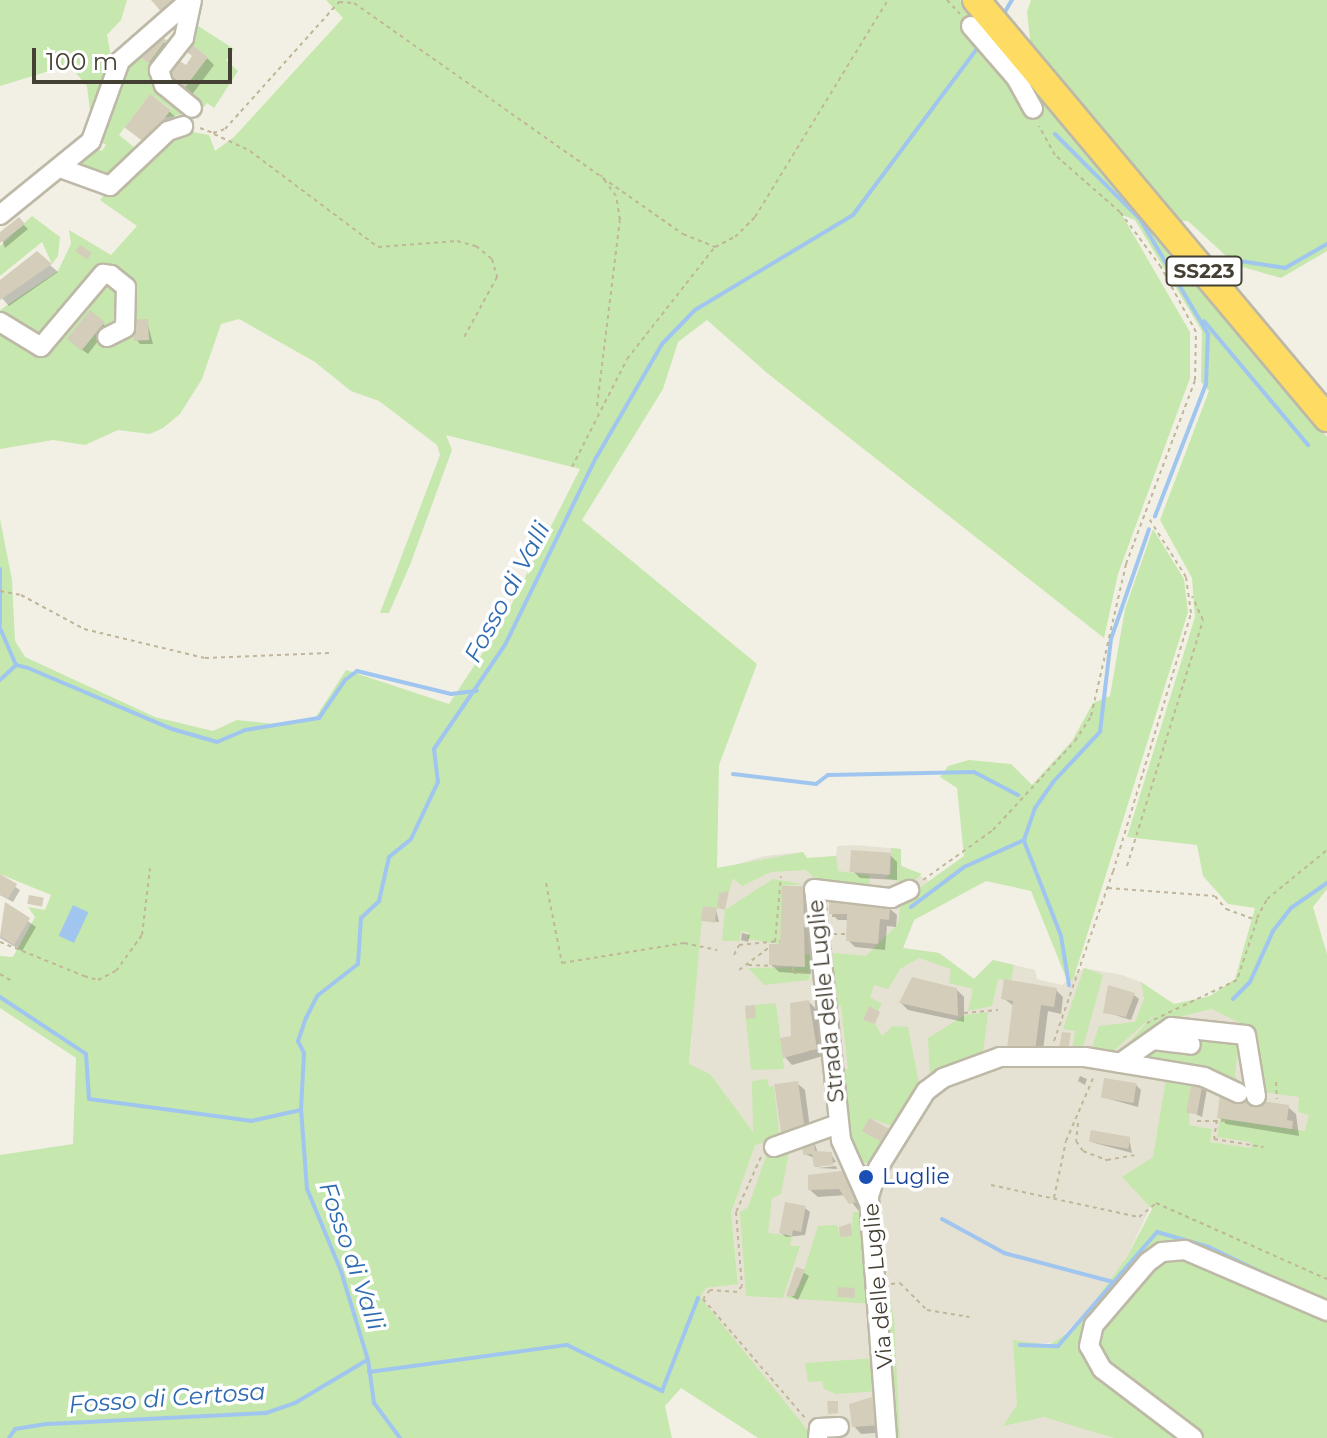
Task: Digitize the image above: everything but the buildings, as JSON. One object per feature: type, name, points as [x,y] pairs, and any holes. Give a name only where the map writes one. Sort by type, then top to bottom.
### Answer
[{"type":"highway","name":"SS223","points":[[974,13],[1080,125],[1327,418]]},
{"type":"street","points":[[191,0],[184,38],[159,70],[164,85],[192,108]]},
{"type":"street","points":[[3,210],[63,169],[99,129],[120,61],[191,0]]},
{"type":"street","points":[[974,13],[991,48],[1033,109]]},
{"type":"street","points":[[63,169],[110,186],[168,131],[183,126]]},
{"type":"street","points":[[0,322],[41,347],[103,274],[111,275],[126,287],[125,328],[107,337]]},
{"type":"street","name":"Strada delle Luglie","points":[[869,1203],[845,1155],[838,1124],[820,973],[814,889],[891,898],[909,890]]},
{"type":"street","name":"Via delle Luglie","points":[[887,1438],[878,1284],[869,1203],[878,1168],[926,1091],[987,1059],[1049,1058],[1100,1060],[1204,1077],[1247,1094],[1246,1035],[1188,1026],[1149,1032]]},
{"type":"street","points":[[1120,1063],[1149,1032],[1191,1045]]},
{"type":"street","points":[[774,1147],[838,1124]]},
{"type":"street","points":[[1193,1438],[1102,1369],[1089,1346],[1094,1325],[1148,1262],[1162,1252],[1185,1250],[1327,1311]]},
{"type":"street","points":[[818,1436],[819,1428],[839,1427]]},
{"type":"path","points":[[572,467],[597,410],[650,326],[715,247],[735,237],[755,217],[888,0]]},
{"type":"path","points":[[947,0],[974,13]]},
{"type":"path","points":[[213,133],[225,129],[339,2],[365,10],[381,26],[598,170],[683,234],[715,247]]},
{"type":"path","points":[[909,890],[993,830],[1075,741],[1097,700],[1114,605],[1190,402],[1196,332],[1141,237],[1105,196],[1055,155],[1033,109]]},
{"type":"path","points":[[183,126],[213,133],[250,151],[378,247],[457,241],[476,246],[492,259],[497,277],[463,339]]},
{"type":"path","points":[[597,410],[620,220],[616,196],[598,170]]},
{"type":"path","points":[[1127,866],[1203,620],[1147,516]]},
{"type":"path","points":[[0,591],[21,595],[84,629],[205,658],[329,653]]},
{"type":"path","points":[[1049,1058],[1107,888],[1191,613],[1192,595]]},
{"type":"path","points":[[1149,1032],[1237,980],[1267,899],[1327,850]]},
{"type":"path","points":[[0,942],[98,980],[116,971],[142,935],[150,868]]},
{"type":"path","points":[[734,955],[739,945],[777,942],[781,876]]},
{"type":"path","points":[[546,883],[562,963],[684,943],[717,950]]},
{"type":"path","points":[[1107,888],[1215,896],[1226,909],[1257,920]]},
{"type":"path","points":[[739,970],[769,947]]},
{"type":"path","points":[[747,965],[780,966]]},
{"type":"path","points":[[793,967],[793,973],[820,973]]},
{"type":"path","points":[[0,974],[10,980]]},
{"type":"path","points":[[964,1013],[998,1010]]},
{"type":"path","points":[[1054,1198],[1066,1141],[1078,1122],[1100,1060]]},
{"type":"path","points":[[1276,1082],[1277,1099]]},
{"type":"path","points":[[1217,1120],[1214,1139],[1263,1147]]},
{"type":"path","points":[[1197,1121],[1225,1121]]},
{"type":"path","points":[[1078,1122],[1076,1141],[1083,1151],[1107,1160],[1135,1155]]},
{"type":"path","points":[[774,1147],[760,1158],[736,1212],[742,1286],[737,1292],[710,1290],[703,1299],[818,1436]]},
{"type":"path","points":[[991,1185],[1139,1217],[1156,1203],[1327,1279]]},
{"type":"path","points":[[878,1284],[900,1283],[927,1310],[969,1317]]},
{"type":"shaded area","name":"Luglie","points":[[837,846],[901,849],[901,865],[929,881],[906,897],[914,920],[903,948],[939,953],[974,979],[993,960],[1035,970],[1037,979],[1062,985],[1084,968],[1122,975],[1141,982],[1176,1018],[1212,1009],[1249,1023],[1327,1080],[1299,1156],[1210,1142],[1212,1129],[1189,1125],[1127,1257],[1097,1300],[1057,1342],[1017,1346],[1018,1405],[1141,1438],[758,1438],[700,1297],[706,1288],[738,1283],[731,1213],[735,1202],[689,1064],[692,1037],[638,937],[706,866],[722,869],[764,856],[803,852],[807,858],[836,856]]},
{"type":"green space","points":[[0,0],[127,0],[121,20],[107,35],[113,67],[91,119],[87,86],[69,65],[0,86]]},
{"type":"green space","points":[[326,0],[960,0],[1327,437],[1327,889],[1313,907],[1327,954],[1327,1438],[1114,1438],[1044,1417],[1003,1426],[1017,1405],[1013,1340],[1049,1345],[1075,1328],[1127,1257],[1152,1209],[1122,1177],[1153,1157],[1166,1079],[1191,1082],[1189,1125],[1212,1129],[1210,1142],[1251,1148],[1251,1142],[1217,1137],[1220,1118],[1305,1131],[1309,1115],[1298,1112],[1299,1097],[1263,1092],[1256,1031],[1212,1009],[1176,1018],[1121,1058],[1115,1057],[1156,1013],[1110,1054],[1091,1051],[1099,1026],[1135,1022],[1144,999],[1141,982],[1174,1004],[1210,996],[1235,979],[1255,908],[1228,904],[1203,876],[1197,845],[1127,837],[1195,617],[1192,578],[1160,520],[1209,391],[1201,382],[1202,331],[1135,220],[1122,215],[1190,332],[1190,378],[1118,574],[1104,638],[767,373],[707,320],[678,342],[663,389],[582,520],[757,664],[719,765],[717,868],[803,852],[807,858],[836,856],[838,871],[869,875],[870,886],[901,890],[855,891],[820,884],[806,870],[771,872],[742,886],[733,878],[729,891],[719,893],[717,908],[703,906],[689,1064],[710,1074],[753,1132],[752,1081],[767,1079],[769,1087],[774,1086],[779,1132],[801,1134],[755,1145],[731,1213],[738,1284],[706,1288],[700,1297],[814,1438],[758,1438],[681,1388],[665,1406],[672,1438],[0,1438],[0,1155],[73,1144],[76,1058],[0,1008],[0,956],[13,957],[35,917],[28,907],[45,910],[51,895],[0,874],[0,519],[12,580],[15,641],[25,657],[155,717],[213,731],[237,720],[274,724],[314,720],[346,670],[449,704],[501,625],[580,469],[446,435],[452,450],[410,565],[389,613],[380,613],[440,455],[437,445],[379,401],[351,391],[315,362],[239,319],[221,324],[202,379],[180,414],[163,428],[150,434],[118,430],[85,445],[53,440],[0,449],[0,328],[41,352],[113,271],[101,264],[33,343],[0,319],[0,310],[58,271],[71,244],[69,230],[111,255],[137,226],[100,200],[108,190],[119,189],[158,149],[188,131],[209,135],[215,151],[234,137],[343,18]]},
{"type":"green space","points":[[1031,0],[1327,0],[1327,251],[1281,278],[1236,265],[1188,221],[1174,221],[1031,47],[1027,12]]},
{"type":"green space","points":[[192,22],[234,49],[226,60],[238,71],[214,108],[207,103],[203,108],[183,90],[208,57],[187,40]]},
{"type":"green space","points":[[178,35],[151,81],[187,113],[165,118],[171,109],[150,94],[119,135],[140,152],[115,180],[73,168],[90,147],[102,151],[106,145],[98,140],[124,64],[137,54],[148,63],[166,40]]},
{"type":"green space","points":[[32,216],[60,237],[58,256],[52,264],[42,242],[0,276],[0,246]]},
{"type":"green space","points":[[1153,529],[1184,579],[1188,612],[1073,980],[1067,980],[1031,891],[986,881],[914,920],[903,948],[939,953],[974,979],[993,960],[1014,965],[1011,981],[998,979],[992,1006],[968,1011],[973,989],[949,983],[951,969],[919,958],[900,969],[888,989],[874,985],[870,997],[882,1004],[878,1011],[869,1006],[863,1020],[875,1024],[882,1036],[893,1026],[908,1027],[920,1088],[895,1127],[869,1118],[862,1131],[883,1142],[882,1148],[870,1168],[867,1162],[858,1166],[836,1070],[848,1069],[841,1006],[833,1005],[824,952],[866,956],[898,924],[901,901],[964,856],[957,788],[940,777],[948,766],[969,760],[1011,764],[1032,785],[1072,741],[1093,703],[1110,696],[1125,609]]},
{"type":"green space","points":[[891,848],[901,849],[901,866],[922,874],[910,884],[885,878],[891,873]]},
{"type":"green space","points":[[773,879],[803,884],[782,886],[780,944],[747,939],[749,932],[741,931],[739,941],[722,941],[725,910]]},
{"type":"green space","points":[[804,954],[811,954],[809,980],[764,985],[748,968],[804,967]]},
{"type":"green space","points":[[1084,968],[1103,975],[1082,1051],[1072,1052],[1075,1031],[1063,1029]]},
{"type":"green space","points":[[776,1003],[784,1069],[751,1070],[746,1019],[755,1005]]},
{"type":"green space","points":[[988,1012],[983,1055],[930,1081],[928,1038],[965,1015]]},
{"type":"green space","points":[[1180,1032],[1239,1042],[1252,1089],[1242,1072],[1243,1059],[1237,1057],[1235,1076],[1243,1088],[1133,1060]]},
{"type":"green space","points":[[790,1147],[781,1194],[772,1198],[768,1233],[792,1236],[790,1246],[800,1246],[783,1298],[746,1296],[740,1212],[748,1207],[767,1154]]},
{"type":"green space","points":[[853,1212],[864,1213],[873,1304],[785,1298],[799,1287],[818,1226],[837,1225],[840,1237],[851,1236]]},
{"type":"green space","points":[[888,1287],[894,1320],[900,1438],[892,1438],[884,1290]]},
{"type":"green space","points":[[877,1358],[880,1391],[836,1394],[824,1389],[822,1381],[808,1382],[805,1363]]},
{"type":"water","points":[[73,905],[88,912],[74,943],[59,936]]},
{"type":"waterway","name":"Fosso di Valli","points":[[1002,17],[1012,0]]},
{"type":"waterway","name":"Fosso di Valli","points":[[400,1438],[374,1403],[368,1360],[341,1271],[307,1189],[301,1110],[304,1053],[298,1041],[306,1018],[317,996],[358,964],[361,918],[379,901],[389,857],[411,839],[438,782],[434,749],[505,645],[596,458],[662,344],[695,310],[853,215],[979,46]]},
{"type":"waterway","points":[[1055,134],[1140,219],[1208,334],[1206,384],[1155,516]]},
{"type":"waterway","points":[[1234,260],[1285,268],[1327,244]]},
{"type":"waterway","points":[[1204,321],[1308,445]]},
{"type":"waterway","points":[[911,907],[964,867],[1024,840],[1035,808],[1053,782],[1100,732],[1111,639],[1149,529]]},
{"type":"waterway","points":[[0,569],[0,625]]},
{"type":"waterway","points":[[0,628],[16,665]]},
{"type":"waterway","points":[[0,680],[16,665],[28,668],[172,729],[217,742],[245,730],[319,718],[345,680],[357,671],[451,694],[477,691]]},
{"type":"waterway","points":[[733,774],[816,784],[828,775],[974,772],[1018,795]]},
{"type":"waterway","points":[[1024,841],[1061,936],[1069,985]]},
{"type":"waterway","points":[[1233,999],[1250,982],[1273,931],[1291,908],[1327,883]]},
{"type":"waterway","points":[[0,997],[86,1054],[89,1099],[251,1121],[301,1110]]},
{"type":"waterway","points":[[942,1219],[1004,1253],[1113,1282]]},
{"type":"waterway","points":[[1020,1345],[1058,1346],[1157,1232],[1209,1247],[1275,1279]]},
{"type":"waterway","points":[[369,1372],[567,1345],[662,1391],[698,1298]]},
{"type":"waterway","name":"Fosso di Certosa","points":[[9,1438],[15,1429],[48,1424],[266,1413],[295,1403],[367,1360]]},
{"type":"place","name":"Luglie","points":[[866,1177]]}]
